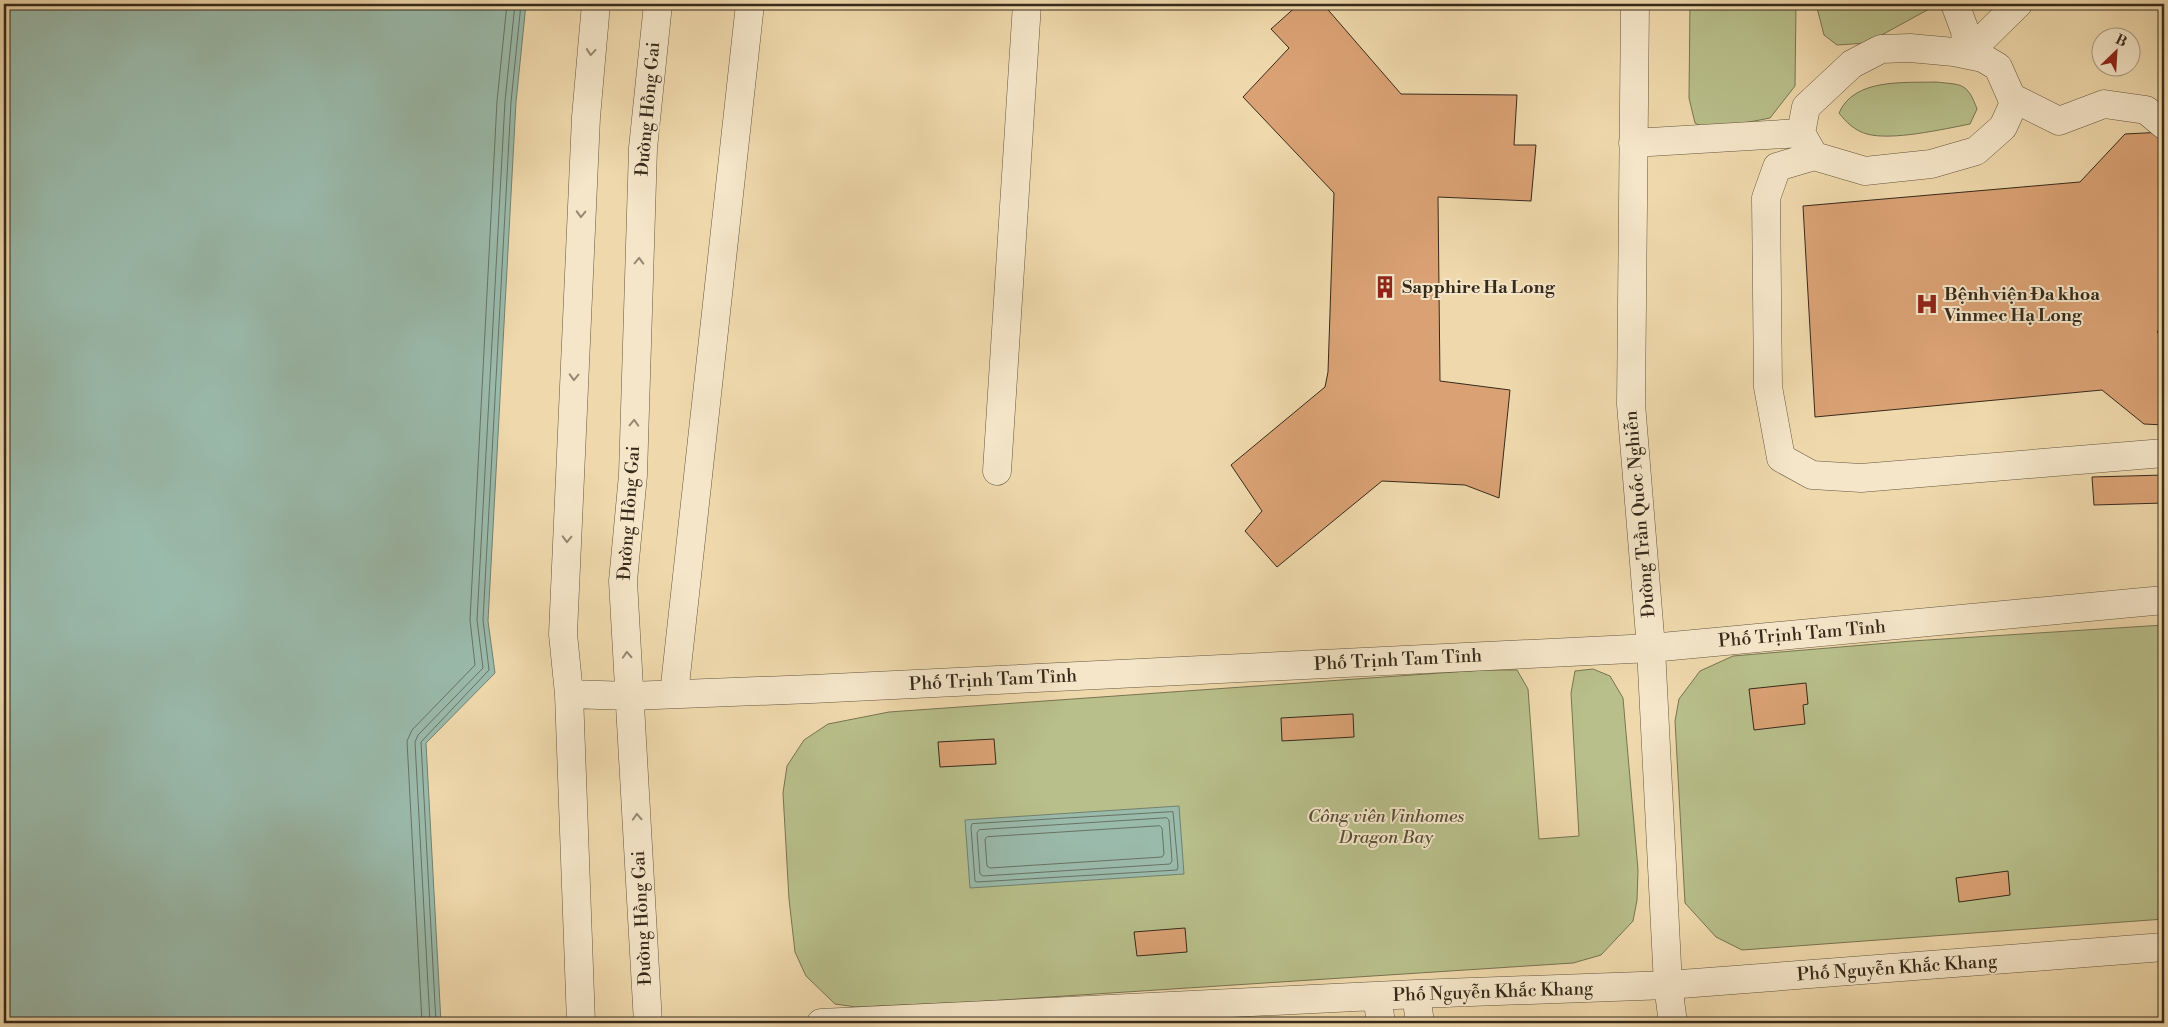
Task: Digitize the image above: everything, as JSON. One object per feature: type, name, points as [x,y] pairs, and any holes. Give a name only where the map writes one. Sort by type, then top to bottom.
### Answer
[{"type":"street","points":[[581,1023],[569,694],[564,624],[586,117],[596,4]]},
{"type":"street","name":"Đường Hồng Gai","points":[[648,1023],[623,581],[633,475],[643,148],[658,4]]},
{"type":"street","points":[[674,694],[750,4]]},
{"type":"street","points":[[997,471],[1027,4]]},
{"type":"street","name":"Đường Trần Quốc Nghiễn","points":[[1635,4],[1631,404],[1651,648],[1668,985],[1673,1023]]},
{"type":"street","points":[[1955,4],[1965,31],[1967,54]]},
{"type":"street","points":[[1967,54],[2018,4]]},
{"type":"street","points":[[1633,143],[1808,144],[1866,171],[1931,164],[1976,151],[2002,128],[2014,104],[1998,67],[1983,58],[1967,54],[1910,48],[1881,49],[1852,64],[1806,107],[1808,144]]},
{"type":"street","points":[[2011,98],[2059,121],[2104,104],[2146,110],[2164,125]]},
{"type":"street","points":[[1808,144],[1777,167],[1766,198],[1768,387],[1781,458],[1812,475],[1861,478],[2164,453]]},
{"type":"street","name":"Phố Trịnh Tam Tỉnh","points":[[630,696],[812,689],[1651,648],[2164,600]]},
{"type":"street","points":[[569,694],[630,696]]},
{"type":"street","name":"Phố Nguyễn Khắc Khang","points":[[821,1023],[1416,994],[1668,985],[2164,947]]},
{"type":"street","points":[[1416,994],[1420,1023]]},
{"type":"street","points":[[1378,996],[1381,1023]]},
{"type":"green space","points":[[1690,4],[1796,4],[1795,86],[1770,118],[1708,130],[1695,123],[1689,98]]},
{"type":"green space","points":[[1816,4],[1932,4],[1931,8],[1867,43],[1837,45],[1824,35]]},
{"type":"green space","points":[[1936,82],[1958,85],[1966,89],[1977,109],[1970,124],[1918,134],[1878,136],[1859,131],[1839,113],[1846,102],[1868,88],[1895,83]]},
{"type":"green space","points":[[2164,625],[2164,919],[1742,950],[1716,937],[1685,903],[1675,721],[1679,699],[1700,671],[1733,656],[1912,641]]},
{"type":"green space","name":"Công viên Vinhomes Dragon Bay","points":[[1593,669],[1610,676],[1623,698],[1638,870],[1637,900],[1633,921],[1601,955],[1573,963],[972,1002],[856,1007],[835,1004],[806,976],[795,952],[789,899],[783,793],[787,766],[804,740],[828,724],[889,712],[1483,670],[1517,670],[1528,689],[1539,839],[1579,836],[1571,693],[1575,671]]},
{"type":"water","points":[[4,4],[526,4],[516,102],[488,621],[495,673],[426,743],[441,1023],[4,1023]]},
{"type":"water","points":[[1179,806],[1184,874],[970,888],[965,820]]},
{"type":"building","name":"Sapphire Ha Long","points":[[1299,4],[1323,4],[1401,94],[1517,95],[1514,145],[1536,145],[1531,201],[1438,197],[1440,381],[1510,390],[1499,498],[1465,485],[1382,481],[1277,567],[1245,531],[1262,511],[1231,465],[1325,387],[1328,372],[1334,193],[1243,97],[1289,48],[1271,29]]},
{"type":"building","points":[[2164,132],[2164,212],[2159,218],[2164,224],[2164,323],[2157,332],[2164,337],[2164,425],[2144,424],[2102,390],[1815,417],[1803,206],[2080,182],[2125,134]]},
{"type":"building","points":[[2164,475],[2164,503],[2094,505],[2092,477]]},
{"type":"building","points":[[1806,683],[1808,704],[1803,705],[1805,724],[1754,730],[1749,689]]},
{"type":"building","points":[[1353,714],[1354,737],[1282,741],[1281,718]]},
{"type":"building","points":[[994,739],[996,764],[940,767],[938,742]]},
{"type":"building","points":[[2008,871],[2010,895],[1959,902],[1956,878]]},
{"type":"building","points":[[1185,928],[1187,952],[1137,956],[1134,932]]},
{"type":"place","name":"Sapphire Ha Long","points":[[1385,287]]},
{"type":"place","name":"Bệnh viện Đa khoa Vinmec Hạ Long","points":[[1927,304]]}]
